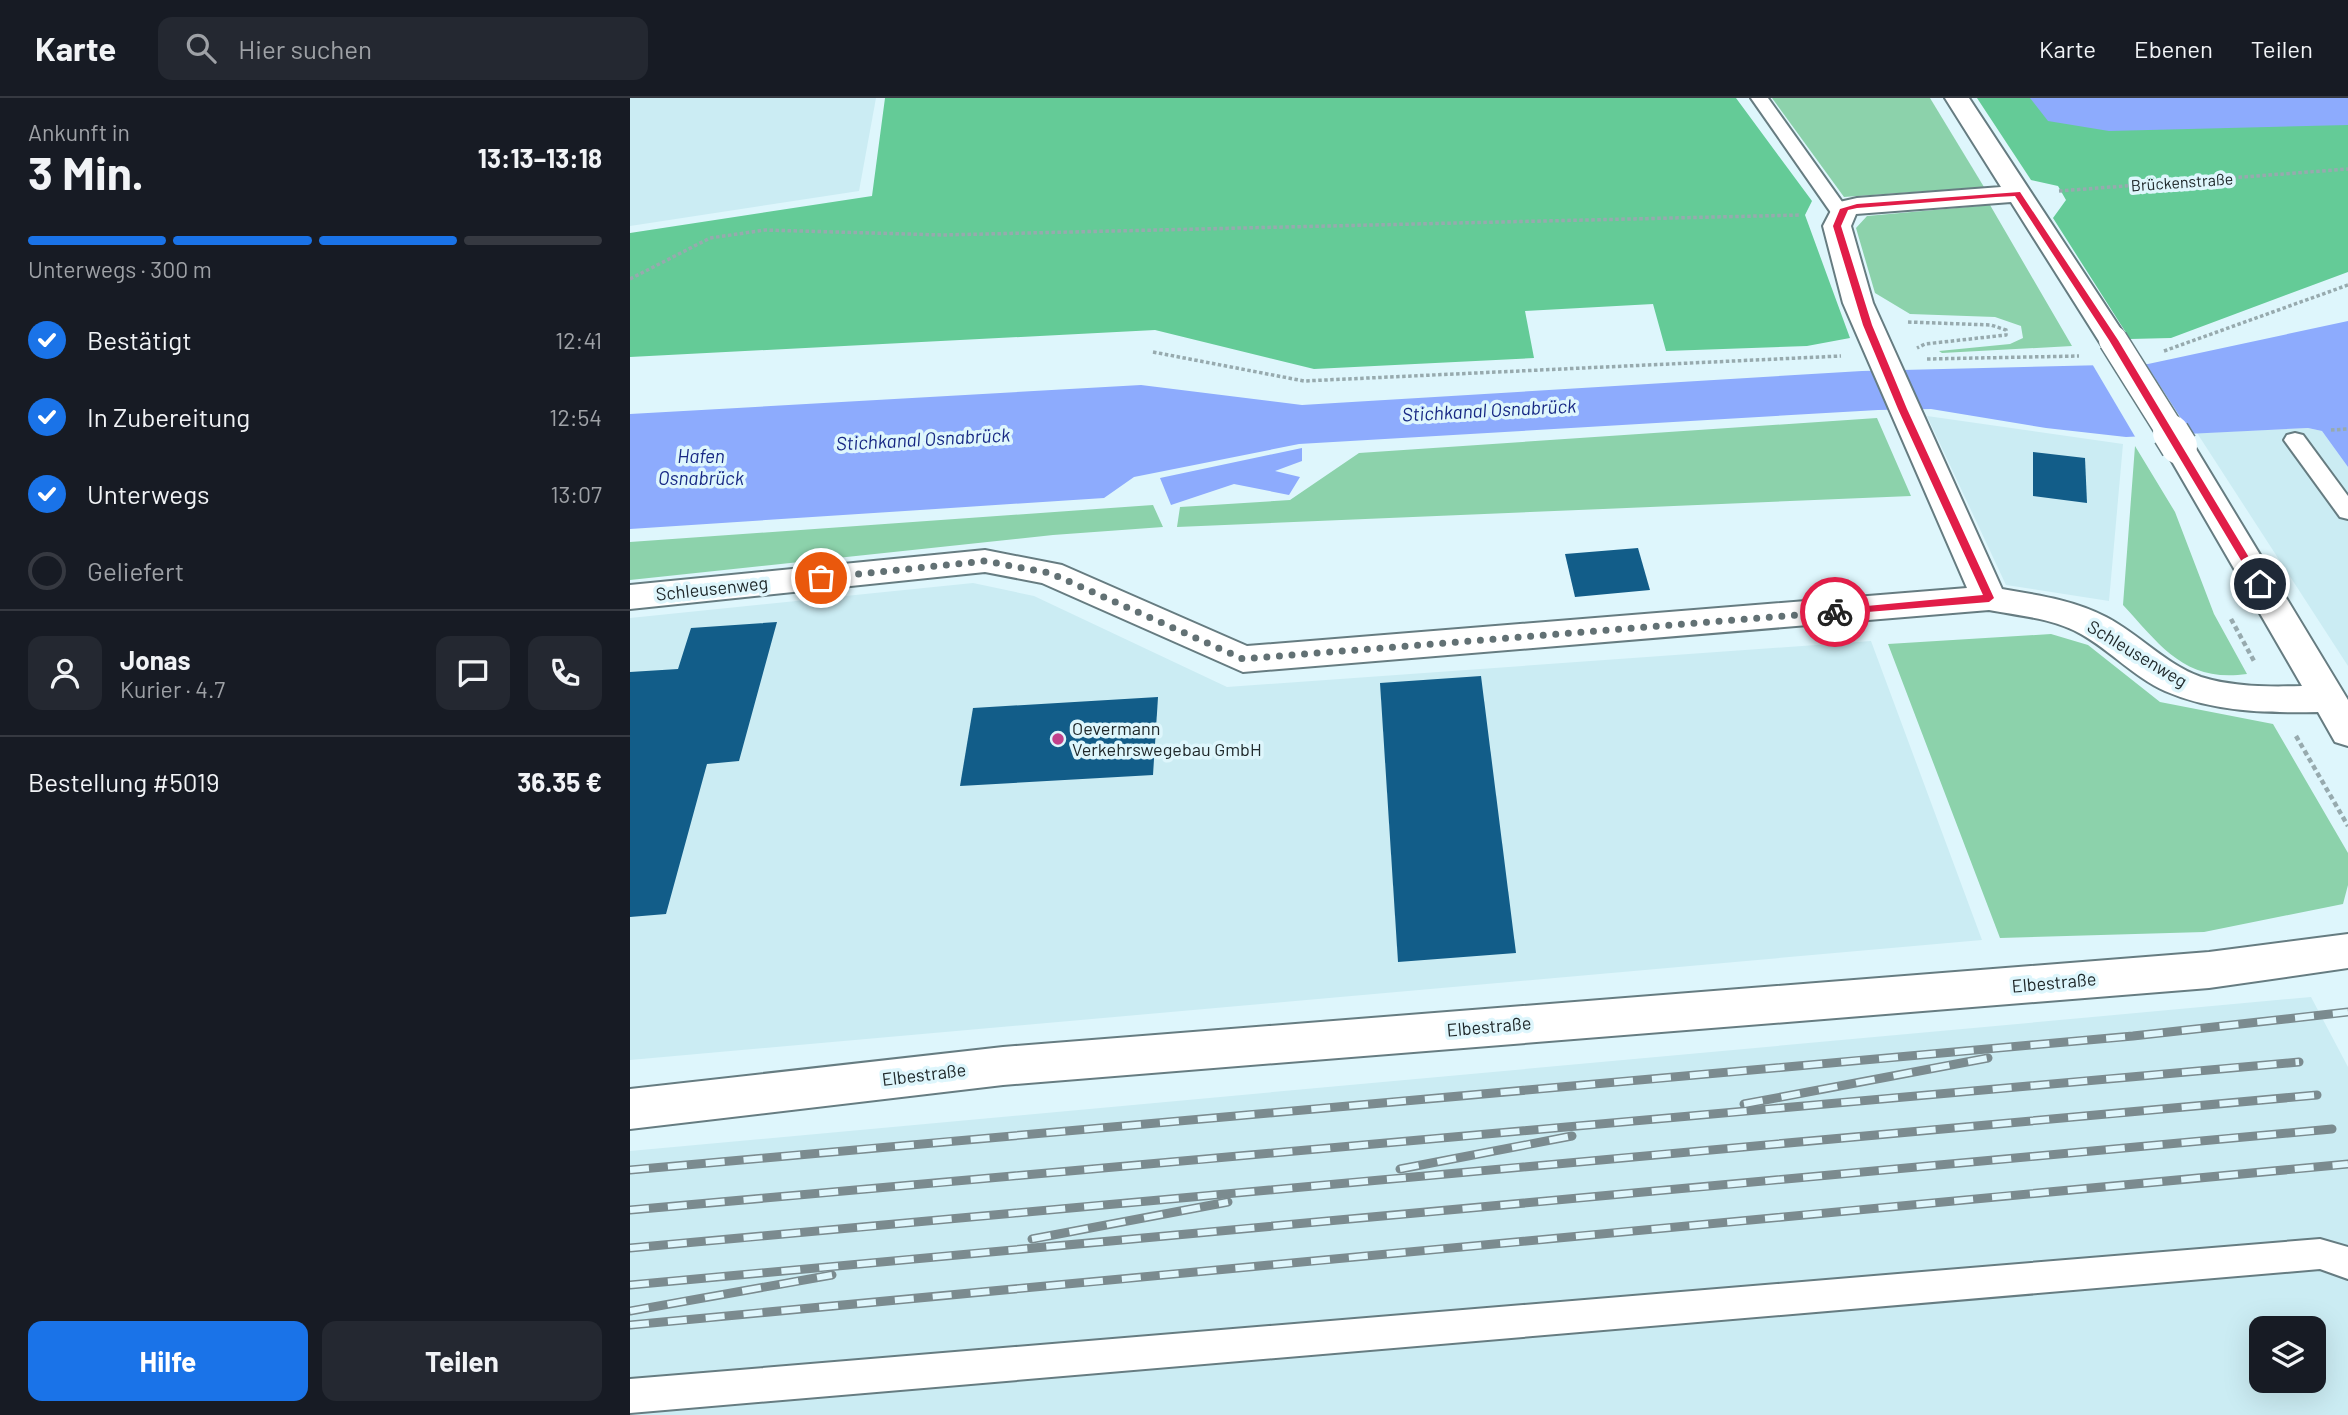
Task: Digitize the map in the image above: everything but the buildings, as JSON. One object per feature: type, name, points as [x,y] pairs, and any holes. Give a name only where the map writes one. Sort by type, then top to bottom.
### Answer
[{"type":"street","points":[[1957,98],[2179,446],[2348,732]]},
{"type":"street","points":[[1989,598],[1886,370],[1855,290],[1837,226],[1844,209],[1857,206],[2017,194]]},
{"type":"street","name":"Schleusenweg","points":[[630,597],[985,561],[1050,573],[1243,659],[1989,598],[2078,618],[2118,640],[2150,666],[2189,687],[2275,701],[2328,699]]},
{"type":"street","name":"Elbestraße","points":[[630,1109],[1003,1066],[2195,971],[2348,951]]},
{"type":"lane","points":[[1759,98],[1841,213]]},
{"type":"lane","points":[[2295,440],[2348,512]]},
{"type":"lane","points":[[630,1396],[2306,1255],[2320,1254],[2348,1263]]},
{"type":"path","name":"Brückenstraße","points":[[2017,194],[2348,169]]},
{"type":"path","points":[[630,279],[710,238],[765,230],[942,235],[1841,213]]},
{"type":"path","points":[[1153,352],[1304,381],[1849,355]]},
{"type":"path","points":[[2322,431],[2348,429]]},
{"type":"shaded area","points":[[630,98],[876,98],[859,191],[630,226]]},
{"type":"shaded area","points":[[1927,416],[2123,444],[2109,601],[2006,585]]},
{"type":"shaded area","points":[[2308,428],[2322,431],[2348,467],[2348,666],[2197,433]]},
{"type":"shaded area","points":[[973,583],[1034,596],[1227,687],[1871,641],[1982,940],[630,1060],[630,618]]},
{"type":"shaded area","points":[[2311,997],[2348,1067],[2348,1415],[630,1415],[630,1151]]},
{"type":"green space","points":[[885,98],[1736,98],[1812,201],[1805,215],[1850,338],[1807,346],[1666,351],[1653,304],[1525,311],[1534,358],[1314,369],[1155,330],[630,357],[630,233],[872,196]]},
{"type":"green space","points":[[1772,98],[1930,98],[1984,187],[1844,197]]},
{"type":"green space","points":[[1977,98],[2348,98],[2348,272],[2171,338],[2130,339],[2053,218],[2066,200],[2058,186],[2031,180]]},
{"type":"green space","points":[[1990,205],[2072,346],[1942,353],[1939,351],[2010,344],[2023,338],[2021,326],[1995,317],[1910,314],[1875,293],[1856,228],[1867,216]]},
{"type":"green space","points":[[1877,418],[1911,496],[1177,527],[1180,507],[1290,500],[1359,453]]},
{"type":"green space","points":[[2135,446],[2175,512],[2214,614],[2247,674],[2207,673],[2191,667],[2163,647],[2123,605]]},
{"type":"green space","points":[[1153,505],[1163,527],[1053,535],[630,580],[630,542]]},
{"type":"green space","points":[[2051,634],[2088,645],[2160,702],[2273,724],[2348,853],[2348,885],[2343,904],[2204,932],[2000,938],[1888,644]]},
{"type":"water","points":[[2030,98],[2348,98],[2348,125],[2109,131],[2048,121]]},
{"type":"water","points":[[2348,321],[2348,467],[2322,431],[2308,428],[2126,437],[2046,428],[1931,409],[1878,410],[1299,444],[1134,477],[1104,498],[630,529],[630,414],[1141,385],[1302,405],[1862,371],[2148,364]]},
{"type":"water","points":[[1302,448],[1302,461],[1275,471],[1300,477],[1289,495],[1234,484],[1171,505],[1160,478]]},
{"type":"pier","points":[[2144,361],[2193,437],[2137,440],[2091,362]]},
{"type":"railway","points":[[630,1170],[2133,1036],[2348,1012]]},
{"type":"railway","points":[[1744,1104],[1988,1058]]},
{"type":"railway","points":[[630,1210],[2299,1062]]},
{"type":"railway","points":[[630,1248],[2317,1095]]},
{"type":"railway","points":[[630,1285],[2332,1129]]},
{"type":"railway","points":[[1400,1169],[1572,1136]]},
{"type":"railway","points":[[630,1325],[2348,1164]]},
{"type":"railway","points":[[1032,1239],[1228,1202]]},
{"type":"railway","points":[[630,1311],[832,1275]]},
{"type":"way so far","points":[[821,578],[985,561],[1050,573],[1243,659],[1835,612]]},
{"type":"place","name":"Oevermann Verkehrswegebau GmbH","points":[[1058,739]]},
{"type":"route","points":[[1835,612],[1989,598],[1858,303],[1837,226],[1844,209],[1857,206],[1996,195],[2017,194],[2113,340],[2260,584]]},
{"type":"water label","name":"Stichkanal Osnabrück","points":[[1489,410]]},
{"type":"water label","name":"Stichkanal Osnabrück","points":[[923,439]]},
{"type":"water label","name":"Hafen Osnabrück","points":[[701,467]]}]
